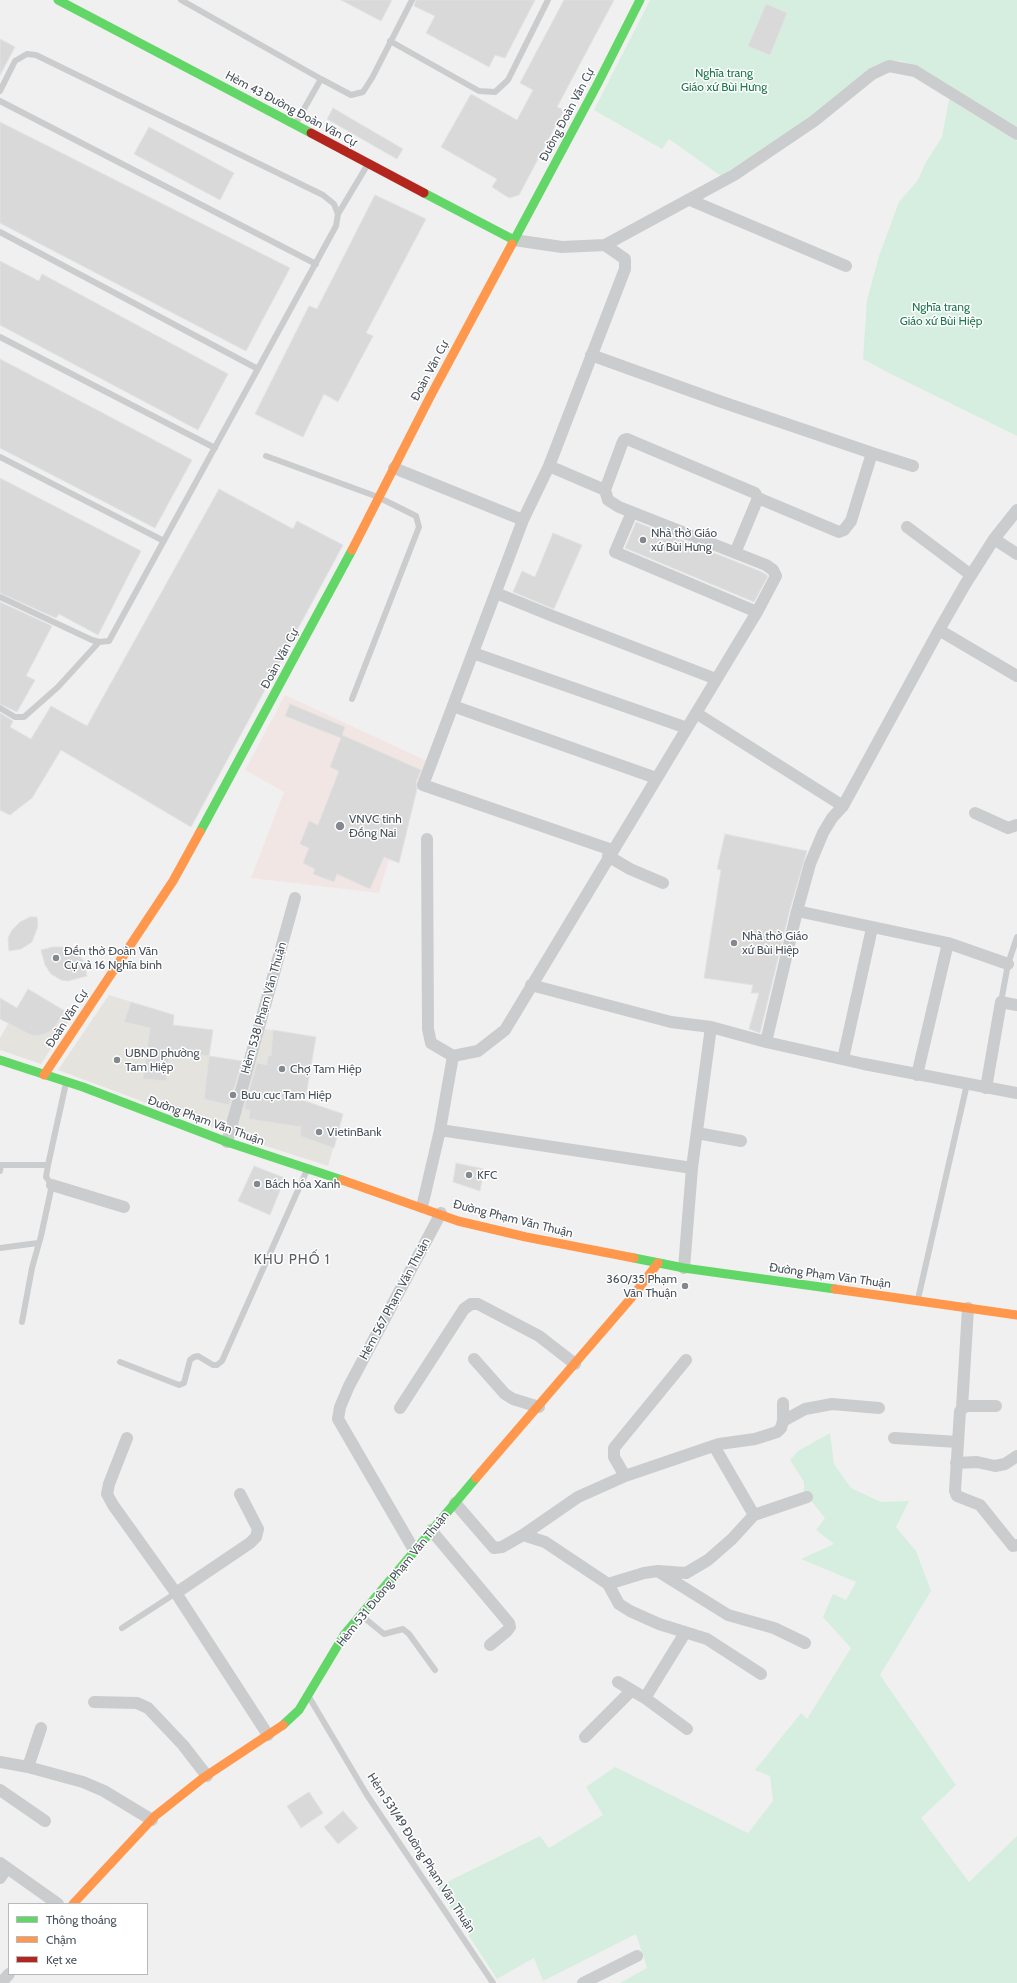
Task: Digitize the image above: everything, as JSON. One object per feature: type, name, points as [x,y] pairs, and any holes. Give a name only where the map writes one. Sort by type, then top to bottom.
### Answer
[{"type":"street","name":"Đường Đoàn Văn Cự","points":[[514,240],[640,0]]},
{"type":"street","name":"Hẻm 43 Đường Đoàn Văn Cự","points":[[61,1],[514,240]]},
{"type":"street","points":[[514,240],[562,246],[605,245],[690,200],[740,171],[814,121],[872,74],[889,66],[915,71],[1017,134]]},
{"type":"street","points":[[690,200],[846,266]]},
{"type":"street","name":"Đoàn Văn Cự","points":[[44,1075],[176,876],[244,752],[514,240]]},
{"type":"street","points":[[605,245],[622,256],[626,262],[609,314],[591,355],[549,466],[523,520],[424,785],[610,853],[630,869],[663,883]]},
{"type":"street","points":[[591,355],[719,402],[913,466]]},
{"type":"street","points":[[427,839],[428,1029],[431,1043],[453,1056],[478,1051],[505,1030],[610,853],[757,612],[776,576],[773,570],[766,565],[610,502],[605,490],[624,440],[746,489],[757,495],[758,498],[839,532],[844,530],[851,521],[872,453]]},
{"type":"street","points":[[549,466],[605,490]]},
{"type":"street","points":[[394,468],[523,520]]},
{"type":"street","points":[[735,553],[758,498]]},
{"type":"street","points":[[766,1042],[797,911],[810,864],[818,846],[832,818],[843,806],[938,630],[994,539],[1017,510]]},
{"type":"street","points":[[632,512],[615,552],[757,612]]},
{"type":"street","points":[[907,526],[971,575]]},
{"type":"street","points":[[994,539],[1017,554]]},
{"type":"street","points":[[496,593],[716,679]]},
{"type":"street","points":[[938,630],[1017,676]]},
{"type":"street","points":[[473,653],[687,728]]},
{"type":"street","points":[[453,706],[656,778]]},
{"type":"street","points":[[696,713],[843,806]]},
{"type":"street","points":[[974,813],[1008,828],[1017,825]]},
{"type":"street","name":"Hẻm 538 Phạm Văn Thuận","points":[[227,1142],[296,898]]},
{"type":"street","points":[[797,911],[948,943],[1008,964]]},
{"type":"street","points":[[843,1060],[872,928]]},
{"type":"street","points":[[917,1075],[948,943]]},
{"type":"street","points":[[531,985],[671,1022],[711,1027],[766,1042],[843,1060],[1017,1093]]},
{"type":"street","points":[[986,1088],[1001,1002],[1017,1005]]},
{"type":"street","points":[[684,1268],[692,1168],[711,1027]]},
{"type":"street","points":[[422,1207],[440,1130],[453,1056]]},
{"type":"street","name":"Đường Phạm Văn Thuận","points":[[0,1060],[66,1083],[82,1087],[227,1142],[441,1213],[458,1221],[526,1237],[684,1268],[1017,1315]]},
{"type":"street","points":[[440,1130],[692,1168]]},
{"type":"street","points":[[697,1134],[741,1142]]},
{"type":"street","points":[[52,1185],[124,1207]]},
{"type":"street","name":"Hẻm 567 Phạm Văn Thuận","points":[[414,1550],[338,1419],[340,1407],[348,1386],[441,1213]]},
{"type":"street","name":"Hẻm 531 Đường Phạm Văn Thuận","points":[[74,1903],[152,1820],[207,1776],[284,1724],[299,1710],[344,1635],[431,1530],[539,1407],[632,1297],[658,1263]]},
{"type":"street","points":[[400,1408],[464,1309],[471,1304],[478,1304],[539,1336],[575,1364]]},
{"type":"street","points":[[968,1308],[955,1491],[957,1496],[980,1505],[1013,1546],[1017,1545]]},
{"type":"street","points":[[474,1359],[512,1399],[539,1407]]},
{"type":"street","points":[[625,1476],[614,1457],[614,1448],[686,1360]]},
{"type":"street","points":[[455,1503],[494,1548],[502,1547],[523,1535],[578,1497],[625,1476],[714,1446],[755,1439],[777,1432],[782,1428],[783,1403]]},
{"type":"street","points":[[783,1421],[805,1410],[832,1404],[878,1408]]},
{"type":"street","points":[[962,1408],[966,1406],[996,1406]]},
{"type":"street","points":[[127,1438],[109,1484],[107,1494],[113,1505],[176,1593],[268,1735]]},
{"type":"street","points":[[894,1438],[958,1442]]},
{"type":"street","points":[[714,1446],[754,1515]]},
{"type":"street","points":[[956,1463],[977,1462],[995,1466],[1005,1464],[1017,1456]]},
{"type":"street","points":[[176,1593],[250,1543],[256,1537],[258,1529],[240,1494]]},
{"type":"street","points":[[608,1584],[644,1573],[658,1571],[686,1573],[694,1570],[732,1539],[754,1515],[807,1497]]},
{"type":"street","points":[[431,1530],[509,1623],[510,1627],[490,1645]]},
{"type":"street","points":[[523,1535],[545,1542],[608,1584],[619,1604],[630,1611],[685,1633],[697,1635],[707,1639],[760,1674]]},
{"type":"street","points":[[658,1571],[728,1615],[774,1628],[805,1643]]},
{"type":"street","points":[[645,1698],[685,1633]]},
{"type":"street","points":[[618,1682],[645,1698],[687,1729]]},
{"type":"street","points":[[585,1737],[632,1690]]},
{"type":"street","points":[[94,1702],[138,1703],[148,1708],[184,1745],[207,1776]]},
{"type":"street","points":[[28,1767],[41,1728]]},
{"type":"street","points":[[0,1762],[28,1767],[83,1782],[104,1790],[152,1820]]},
{"type":"street","points":[[0,1790],[45,1821]]},
{"type":"street","points":[[2,1869],[56,1903]]},
{"type":"street","points":[[583,1983],[637,1956]]},
{"type":"street","points":[[1,1983],[8,1975]]},
{"type":"lane","points":[[184,1],[351,95],[363,92],[372,78],[412,0]]},
{"type":"lane","points":[[390,41],[479,91],[495,92],[508,80],[548,0]]},
{"type":"lane","points":[[0,91],[15,61],[27,54],[36,55],[322,195],[334,204],[338,214]]},
{"type":"lane","points":[[295,125],[321,79]]},
{"type":"lane","points":[[0,101],[316,264]]},
{"type":"lane","points":[[0,597],[99,642],[109,641],[316,264],[336,226],[338,214],[368,164]]},
{"type":"lane","points":[[0,232],[258,369]]},
{"type":"lane","points":[[0,338],[215,448]]},
{"type":"lane","points":[[266,456],[378,497],[416,516],[419,527],[352,700]]},
{"type":"lane","points":[[0,457],[164,541]]},
{"type":"lane","points":[[0,708],[15,717],[24,717],[58,687],[99,642]]},
{"type":"lane","points":[[1001,1002],[1008,964],[1017,937]]},
{"type":"lane","points":[[22,1322],[32,1268],[52,1185],[46,1177],[66,1083]]},
{"type":"lane","points":[[918,1301],[967,1084]]},
{"type":"lane","points":[[0,1171],[1,1165],[48,1165]]},
{"type":"lane","points":[[120,1362],[179,1385],[184,1383],[190,1360],[194,1357],[198,1356],[213,1365],[217,1365],[222,1361],[308,1169]]},
{"type":"lane","points":[[0,1248],[38,1243]]},
{"type":"lane","points":[[122,1628],[176,1593]]},
{"type":"lane","points":[[361,1615],[384,1634],[402,1629],[409,1634],[435,1670]]},
{"type":"lane","name":"Hẻm 531/49 Đường Phạm Văn Thuận","points":[[308,1693],[367,1795],[493,1983]]},
{"type":"shaded area","name":"VNVC tỉnh Đồng Nai","points":[[285,695],[427,761],[418,784],[399,863],[389,859],[379,893],[251,878],[284,792],[245,770]]},
{"type":"shaded area","points":[[28,989],[72,1016],[41,1064],[0,1050],[0,1038]]},
{"type":"shaded area","points":[[109,995],[174,1015],[173,1025],[213,1030],[209,1056],[244,1061],[225,1132],[58,1070]]},
{"type":"shaded area","name":"Chợ Tam Hiệp","points":[[264,1029],[316,1037],[305,1101],[343,1114],[328,1166],[235,1136]]},
{"type":"green space","name":"Nghĩa trang Giáo xứ Bùi Hưng","points":[[650,0],[1017,0],[1017,127],[918,66],[901,61],[888,60],[869,69],[807,119],[721,176],[669,139],[662,149],[594,110]]},
{"type":"green space","name":"Nghĩa trang Giáo xứ Bùi Hiệp","points":[[949,99],[1017,141],[1017,436],[863,359],[867,300],[879,256],[899,202],[918,180],[926,162],[942,137]]},
{"type":"green space","points":[[830,1433],[834,1464],[851,1488],[881,1502],[909,1501],[896,1527],[916,1551],[931,1591],[880,1675],[956,1785],[921,1818],[969,1882],[1017,1836],[1017,1983],[620,1983],[647,1968],[636,1934],[543,1981],[534,1958],[497,1979],[437,1887],[540,1836],[549,1848],[603,1815],[586,1787],[615,1767],[748,1833],[773,1801],[770,1776],[755,1770],[801,1713],[807,1719],[851,1648],[823,1617],[833,1594],[846,1600],[856,1582],[801,1559],[834,1544],[816,1530],[825,1518],[804,1492],[804,1482],[790,1460],[798,1451]]},
{"type":"building","points":[[341,0],[392,0],[381,21]]},
{"type":"building","points":[[416,0],[535,0],[505,58],[495,55],[489,67],[426,33],[435,16],[414,6]]},
{"type":"building","points":[[564,0],[614,0],[557,107],[564,110],[519,195],[509,198],[492,187],[497,179],[441,147],[471,94],[517,120],[533,90],[520,83]]},
{"type":"building","points":[[766,4],[787,13],[770,55],[748,46]]},
{"type":"building","points":[[0,39],[15,47],[0,75]]},
{"type":"building","points":[[333,108],[403,149],[397,159],[327,119]]},
{"type":"building","points":[[0,122],[290,268],[246,351],[0,223]]},
{"type":"building","points":[[149,127],[234,173],[220,200],[134,154]]},
{"type":"building","points":[[375,195],[426,219],[366,333],[373,336],[338,402],[324,394],[303,437],[255,414],[309,306],[317,309]]},
{"type":"building","points":[[0,261],[39,281],[42,274],[228,374],[198,430],[0,325]]},
{"type":"building","points":[[0,359],[192,460],[155,528],[0,448]]},
{"type":"building","points":[[0,478],[141,551],[98,635],[59,614],[56,618],[0,593]]},
{"type":"building","points":[[219,489],[293,529],[297,521],[343,545],[191,827],[61,750],[32,798],[10,815],[0,810],[0,713],[13,721],[10,727],[31,739],[51,706],[87,726]]},
{"type":"building","points":[[636,522],[762,572],[768,576],[754,602],[625,548]]},
{"type":"building","points":[[553,533],[582,545],[554,609],[513,592],[522,571],[535,577]]},
{"type":"building","points":[[0,602],[52,626],[26,676],[35,680],[17,712],[0,704]]},
{"type":"building","points":[[290,704],[345,727],[342,735],[421,770],[416,782],[417,789],[399,863],[384,857],[370,889],[337,874],[334,882],[313,874],[315,869],[303,863],[309,848],[300,844],[309,821],[318,825],[339,771],[330,767],[341,738],[285,716]]},
{"type":"building","name":"Nhà thờ Giáo xứ Bùi Hiệp","points":[[725,834],[807,851],[790,909],[760,1033],[749,1029],[759,993],[751,993],[753,985],[704,978],[721,870],[717,869]]},
{"type":"building","points":[[30,917],[37,917],[38,926],[32,942],[21,949],[9,951],[8,938],[12,930],[20,922]]},
{"type":"building","points":[[53,947],[63,947],[77,952],[84,962],[87,976],[68,981],[61,980],[51,974],[45,965],[41,950]]},
{"type":"building","points":[[28,989],[65,1011],[53,1029],[38,1036],[31,1035],[0,1019],[0,998],[17,1008]]},
{"type":"building","points":[[131,1002],[174,1015],[173,1025],[213,1030],[209,1056],[170,1050],[166,1081],[143,1079],[150,1028],[124,1022]]},
{"type":"building","name":"Chợ Tam Hiệp","points":[[273,1030],[316,1037],[305,1101],[343,1114],[334,1148],[300,1136],[301,1127],[249,1119],[250,1110],[244,1109],[257,1063],[267,1065],[268,1056],[271,1056]]},
{"type":"building","name":"Bưu cục Tam Hiệp","points":[[209,1056],[242,1061],[229,1105],[204,1099]]},
{"type":"building","name":"KFC","points":[[456,1163],[484,1169],[480,1191],[453,1182]]},
{"type":"building","name":"Bách hóa Xanh","points":[[254,1166],[285,1178],[270,1215],[238,1201]]},
{"type":"building","points":[[309,1792],[323,1813],[301,1828],[287,1806]]},
{"type":"building","points":[[343,1811],[358,1828],[338,1844],[324,1827]]},
{"type":"traffic: fast","points":[[58,0],[311,133]]},
{"type":"traffic: fast","points":[[512,244],[598,83],[640,0]]},
{"type":"traffic: fast","points":[[424,193],[514,240]]},
{"type":"traffic: fast","points":[[200,832],[352,550]]},
{"type":"traffic: fast","points":[[0,1060],[83,1087],[227,1142],[342,1180]]},
{"type":"traffic: fast","points":[[634,1258],[684,1268],[835,1289]]},
{"type":"traffic: fast","points":[[283,1725],[299,1710],[344,1635],[476,1478]]},
{"type":"traffic: slow","points":[[352,550],[430,397],[512,244]]},
{"type":"traffic: slow","points":[[44,1075],[173,881],[200,832]]},
{"type":"traffic: slow","points":[[342,1180],[458,1221],[526,1237],[634,1258]]},
{"type":"traffic: slow","points":[[476,1478],[632,1297],[658,1263]]},
{"type":"traffic: slow","points":[[835,1289],[1017,1315]]},
{"type":"traffic: slow","points":[[74,1903],[155,1816],[203,1778],[283,1725]]},
{"type":"traffic: jam","points":[[311,133],[424,193]]},
{"type":"place","name":"Nhà thờ Giáo xứ Bùi Hưng","points":[[643,540]]},
{"type":"place","name":"VNVC tỉnh Đồng Nai","points":[[340,826]]},
{"type":"place","name":"Nhà thờ Giáo xứ Bùi Hiệp","points":[[734,943]]},
{"type":"place","name":"Đền thờ Đoàn Văn Cự và 16 Nghĩa binh","points":[[56,958]]},
{"type":"place","name":"UBND phường Tam Hiệp","points":[[117,1060]]},
{"type":"place","name":"Chợ Tam Hiệp","points":[[282,1069]]},
{"type":"place","name":"Bưu cục Tam Hiệp","points":[[233,1095]]},
{"type":"place","name":"VietinBank","points":[[319,1132]]},
{"type":"place","name":"KFC","points":[[469,1175]]},
{"type":"place","name":"Bách hóa Xanh","points":[[257,1184]]},
{"type":"place","name":"360/35 Phạm Văn Thuận","points":[[685,1286]]},
{"type":"district","name":"KHU PHỐ 1","points":[[292,1260]]}]
